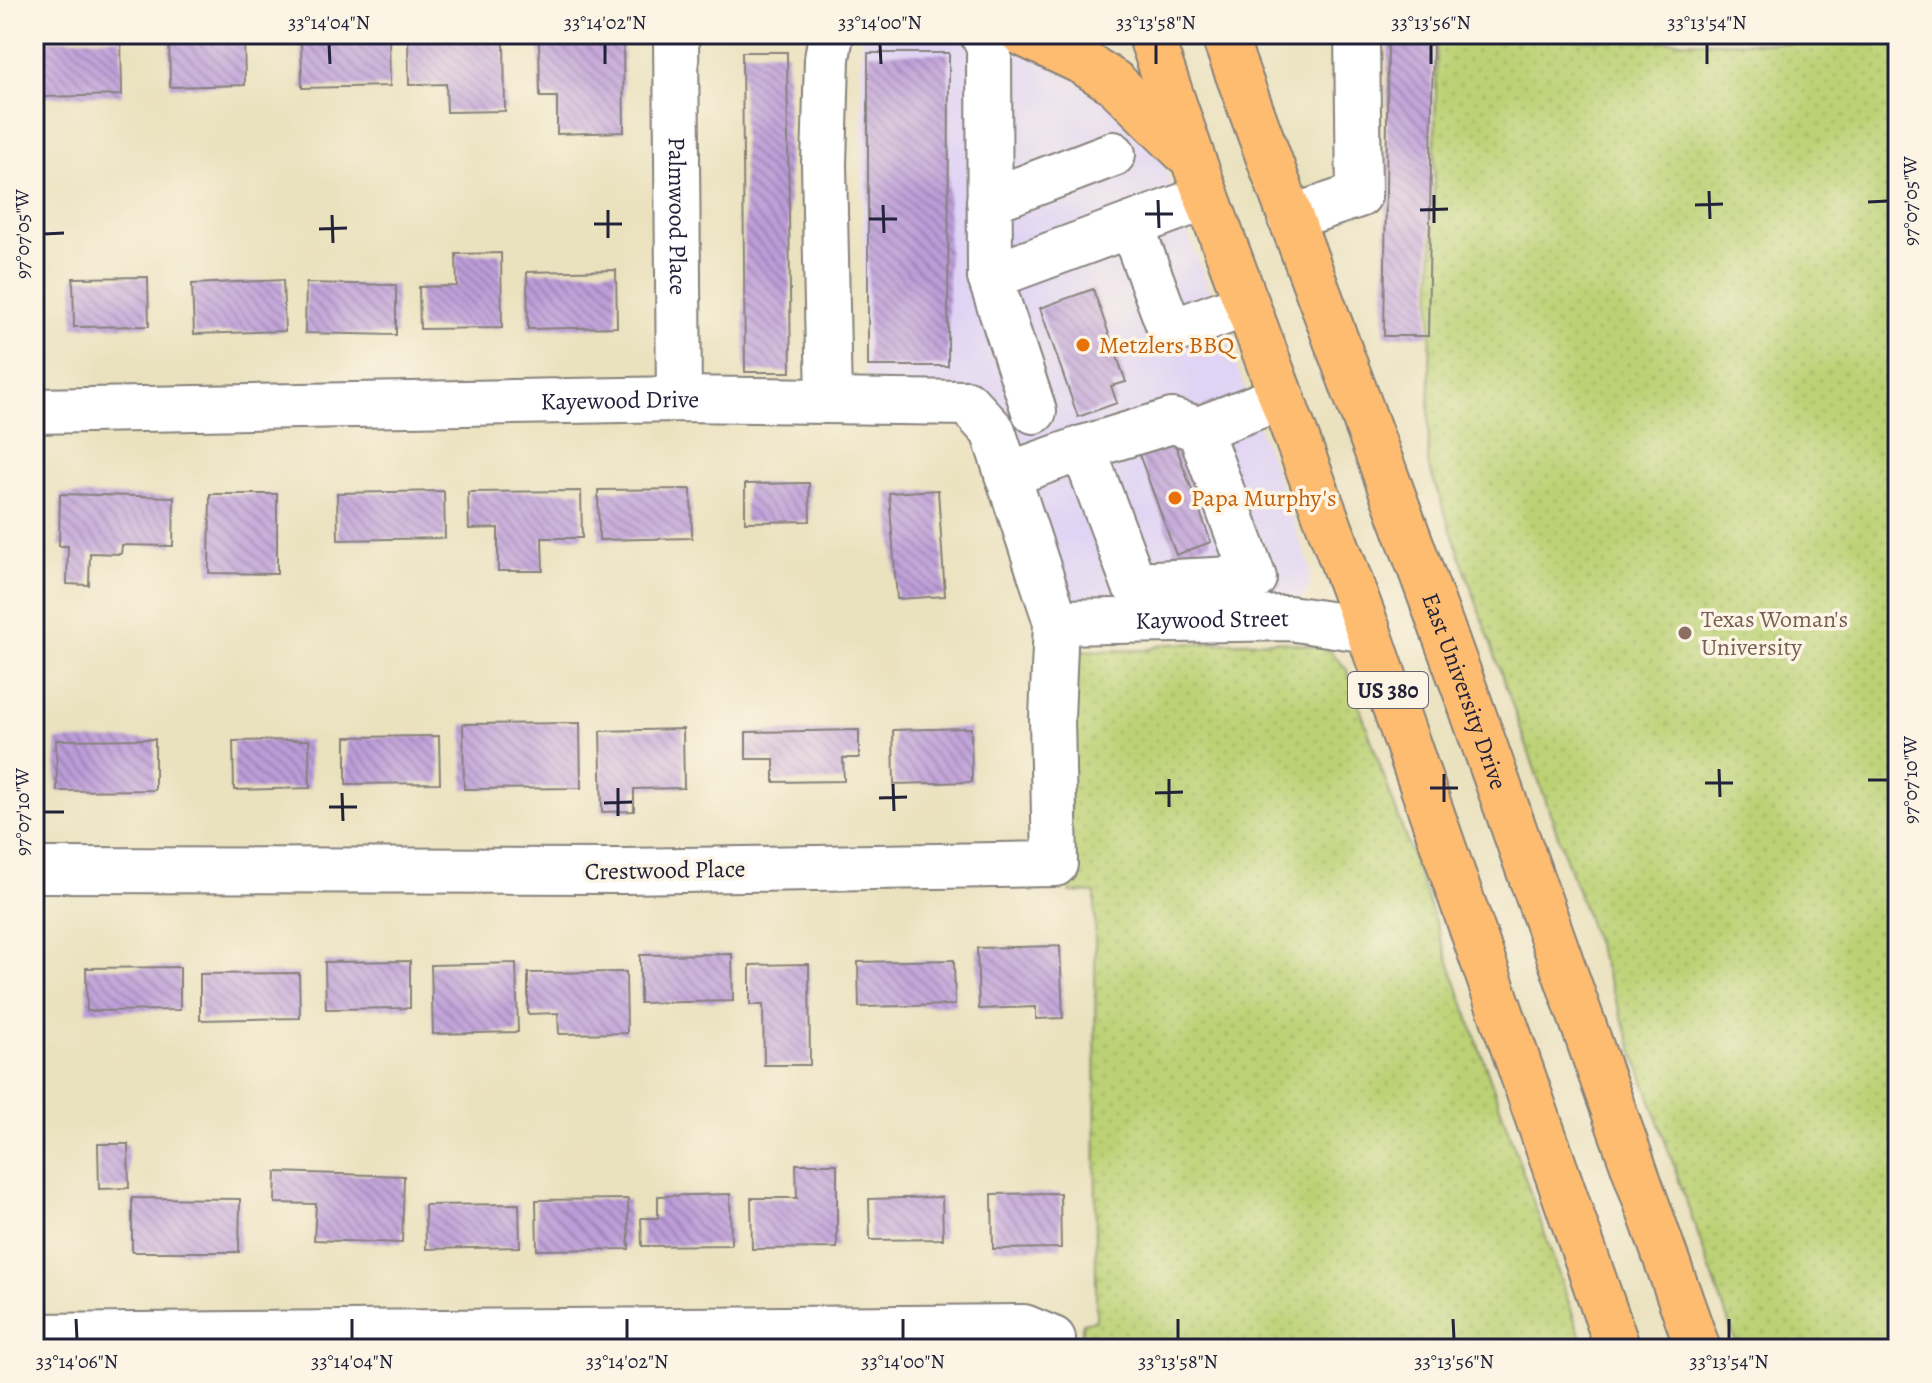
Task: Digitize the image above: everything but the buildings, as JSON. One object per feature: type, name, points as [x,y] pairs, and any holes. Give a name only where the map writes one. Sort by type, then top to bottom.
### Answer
[{"type":"main road","points":[[1023,34],[1084,63],[1115,83],[1201,179]]},
{"type":"main road","name":"US 380","points":[[1150,34],[1368,630],[1618,1349]]},
{"type":"main road","name":"East University Drive","points":[[1223,34],[1471,708],[1698,1349]]},
{"type":"street","name":"Palmwood Place","points":[[676,34],[679,399]]},
{"type":"street","points":[[829,401],[824,164],[827,59],[831,34]]},
{"type":"street","points":[[982,34],[989,46],[990,277],[1034,411]]},
{"type":"street","points":[[1290,218],[1359,195],[1357,34]]},
{"type":"street","points":[[989,201],[1113,154]]},
{"type":"street","points":[[990,277],[1131,225],[1201,179]]},
{"type":"street","points":[[1131,225],[1171,332],[1247,304]]},
{"type":"street","points":[[1007,475],[1172,421],[1199,429],[1282,397]]},
{"type":"street","name":"Kayewood Drive","points":[[34,411],[679,399],[967,403],[993,431],[1056,622]]},
{"type":"street","points":[[1083,448],[1134,602],[1254,578],[1199,429]]},
{"type":"street","name":"Kaywood Street","points":[[1056,622],[1134,602],[1289,618],[1368,630]]},
{"type":"street","name":"Crestwood Place","points":[[34,870],[624,871],[1055,864],[1052,718],[1056,622]]},
{"type":"street","points":[[34,1336],[335,1330],[795,1331],[1024,1327],[1053,1344]]},
{"type":"shaded area","points":[[861,37],[972,40],[1074,68],[1160,155],[1310,568],[1309,588],[1299,602],[1074,607],[1015,443],[865,389]]},
{"type":"green space","name":"Texas Woman's University","points":[[1437,37],[1898,45],[1898,1349],[1738,1349],[1428,464]]},
{"type":"green space","points":[[1278,641],[1328,649],[1346,668],[1585,1349],[1082,1349],[1082,1323],[1096,1320],[1095,893],[1070,892],[1069,651],[1146,650],[1167,644]]},
{"type":"place","name":"Metzlers BBQ","points":[[1083,345]]},
{"type":"place","name":"Papa Murphy's","points":[[1175,498]]},
{"type":"place","name":"Texas Woman's University","points":[[1685,633]]}]
